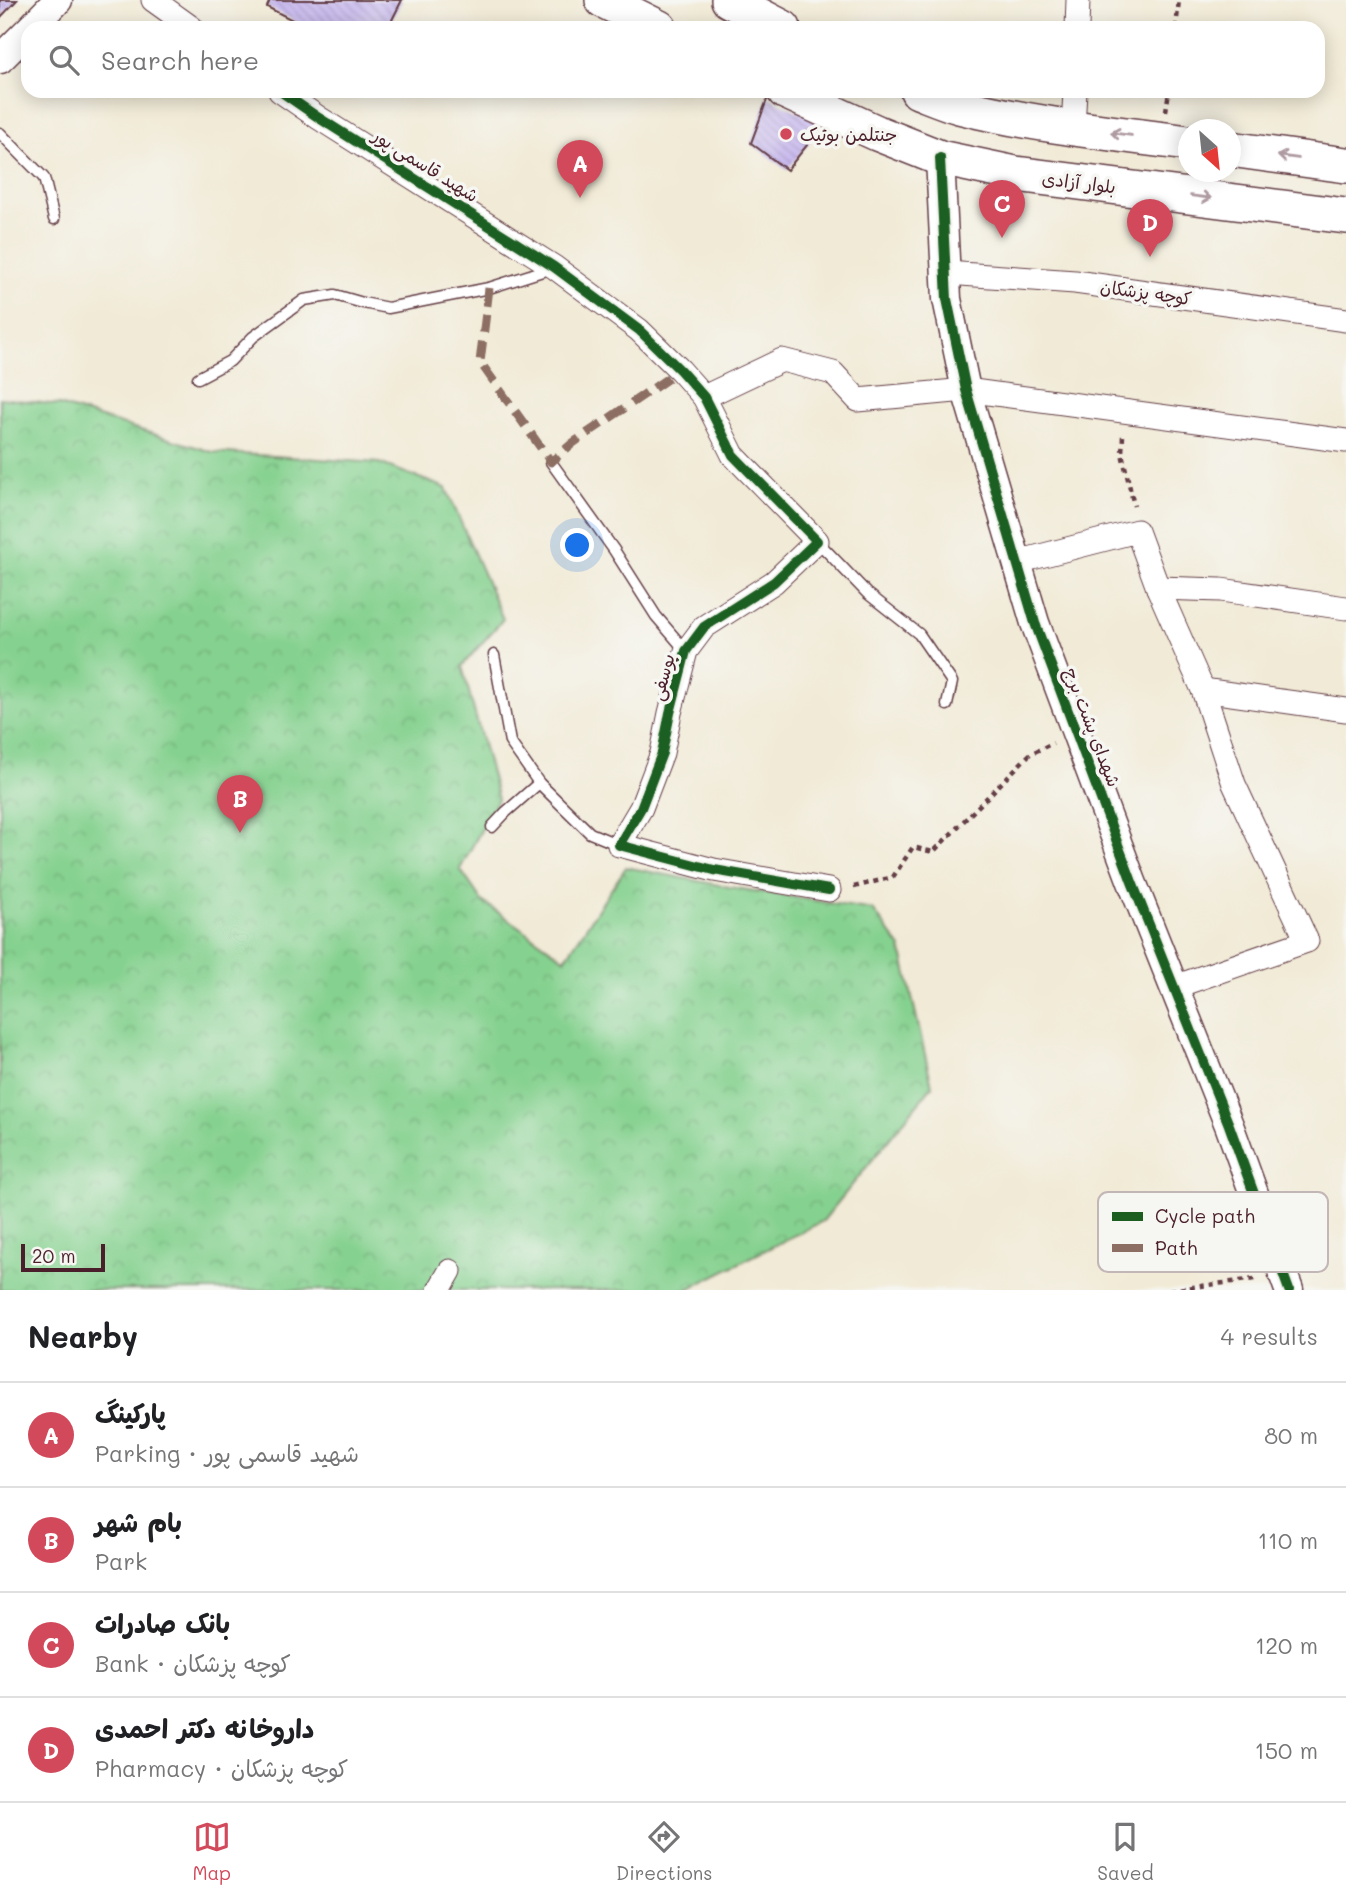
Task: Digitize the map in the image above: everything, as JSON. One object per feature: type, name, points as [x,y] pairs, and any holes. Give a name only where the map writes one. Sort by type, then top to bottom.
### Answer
[{"type":"main road","points":[[603,0],[645,21]]},
{"type":"main road","points":[[729,0],[770,21]]},
{"type":"main road","name":"بلوار آزادی","points":[[800,98],[940,158],[1016,174],[1346,216]]},
{"type":"main road","points":[[936,98],[957,106],[1073,128],[1178,142]]},
{"type":"main road","points":[[940,158],[957,106]]},
{"type":"main road","points":[[1241,151],[1346,165]]},
{"type":"street","points":[[37,21],[58,0]]},
{"type":"street","points":[[153,0],[182,21]]},
{"type":"street","points":[[1077,21],[1078,0]]},
{"type":"street","points":[[0,59],[21,37]]},
{"type":"street","name":"شهید قاسمی پور","points":[[290,98],[554,267],[639,330],[704,397]]},
{"type":"street","points":[[1073,128],[1075,98]]},
{"type":"street","name":"شهدای پشت برج","points":[[940,158],[947,299],[966,390],[1035,623],[1253,1192]]},
{"type":"street","name":"کوچه پزشکان","points":[[946,273],[1075,282],[1346,320]]},
{"type":"street","points":[[817,541],[733,455],[704,397],[782,359],[833,373],[858,400],[966,390],[1346,441]]},
{"type":"street","points":[[1017,562],[1137,531],[1158,588],[1203,690],[1234,784],[1307,941],[1174,987]]},
{"type":"street","name":"یوسفی","points":[[619,845],[641,808],[662,753],[687,651],[704,627],[774,582],[817,541]]},
{"type":"street","points":[[1158,588],[1220,590],[1346,608]]},
{"type":"street","points":[[1203,690],[1346,710]]},
{"type":"street","points":[[619,845],[714,870],[829,890]]},
{"type":"lane","points":[[0,133],[44,178],[54,219]]},
{"type":"lane","points":[[198,378],[230,361],[253,337],[304,300],[334,295],[388,308],[489,288],[554,267]]},
{"type":"lane","points":[[551,462],[656,616],[687,651]]},
{"type":"lane","points":[[817,541],[867,593],[919,634],[952,682],[947,705]]},
{"type":"lane","points":[[494,655],[510,742],[539,783],[590,833],[619,845]]},
{"type":"lane","points":[[492,827],[539,783]]},
{"type":"path","points":[[1177,21],[1179,0]]},
{"type":"path","points":[[1124,411],[1122,453],[1137,531]]},
{"type":"path","points":[[829,890],[850,888],[893,877],[913,847],[933,852],[1030,754],[1076,732]]},
{"type":"path","points":[[1170,1290],[1286,1283]]},
{"type":"green space","points":[[0,398],[59,405],[212,452],[379,463],[446,488],[503,619],[462,666],[498,799],[460,869],[482,901],[565,959],[626,867],[873,910],[901,948],[932,1086],[823,1221],[686,1290],[0,1290]]},
{"type":"building","points":[[0,0],[17,0],[0,18]]},
{"type":"building","points":[[270,0],[402,0],[392,21],[294,21],[267,7]]},
{"type":"building","name":"جنتلمن بوتیک","points":[[768,98],[824,124],[787,170],[751,143]]},
{"type":"marked path","points":[[489,288],[480,362],[551,462],[573,443],[680,370]]},
{"type":"cycle path","points":[[290,98],[554,267],[639,330],[704,397],[733,455],[817,541],[774,582],[704,627],[686,651],[662,753],[641,808],[619,845],[714,870],[829,890]]},
{"type":"cycle path","points":[[940,158],[947,299],[966,390],[1035,623],[1132,882],[1253,1192]]},
{"type":"cycle path","points":[[1282,1272],[1289,1290]]},
{"type":"place","name":"جنتلمن بوتیک","points":[[786,134]]},
{"type":"place","name":"پارکینگ","points":[[580,198]]},
{"type":"place","name":"بانک صادرات","points":[[1002,238]]},
{"type":"place","name":"داروخانه دکتر احمدی","points":[[1150,257]]},
{"type":"place","name":"بام شهر","points":[[240,833]]}]
